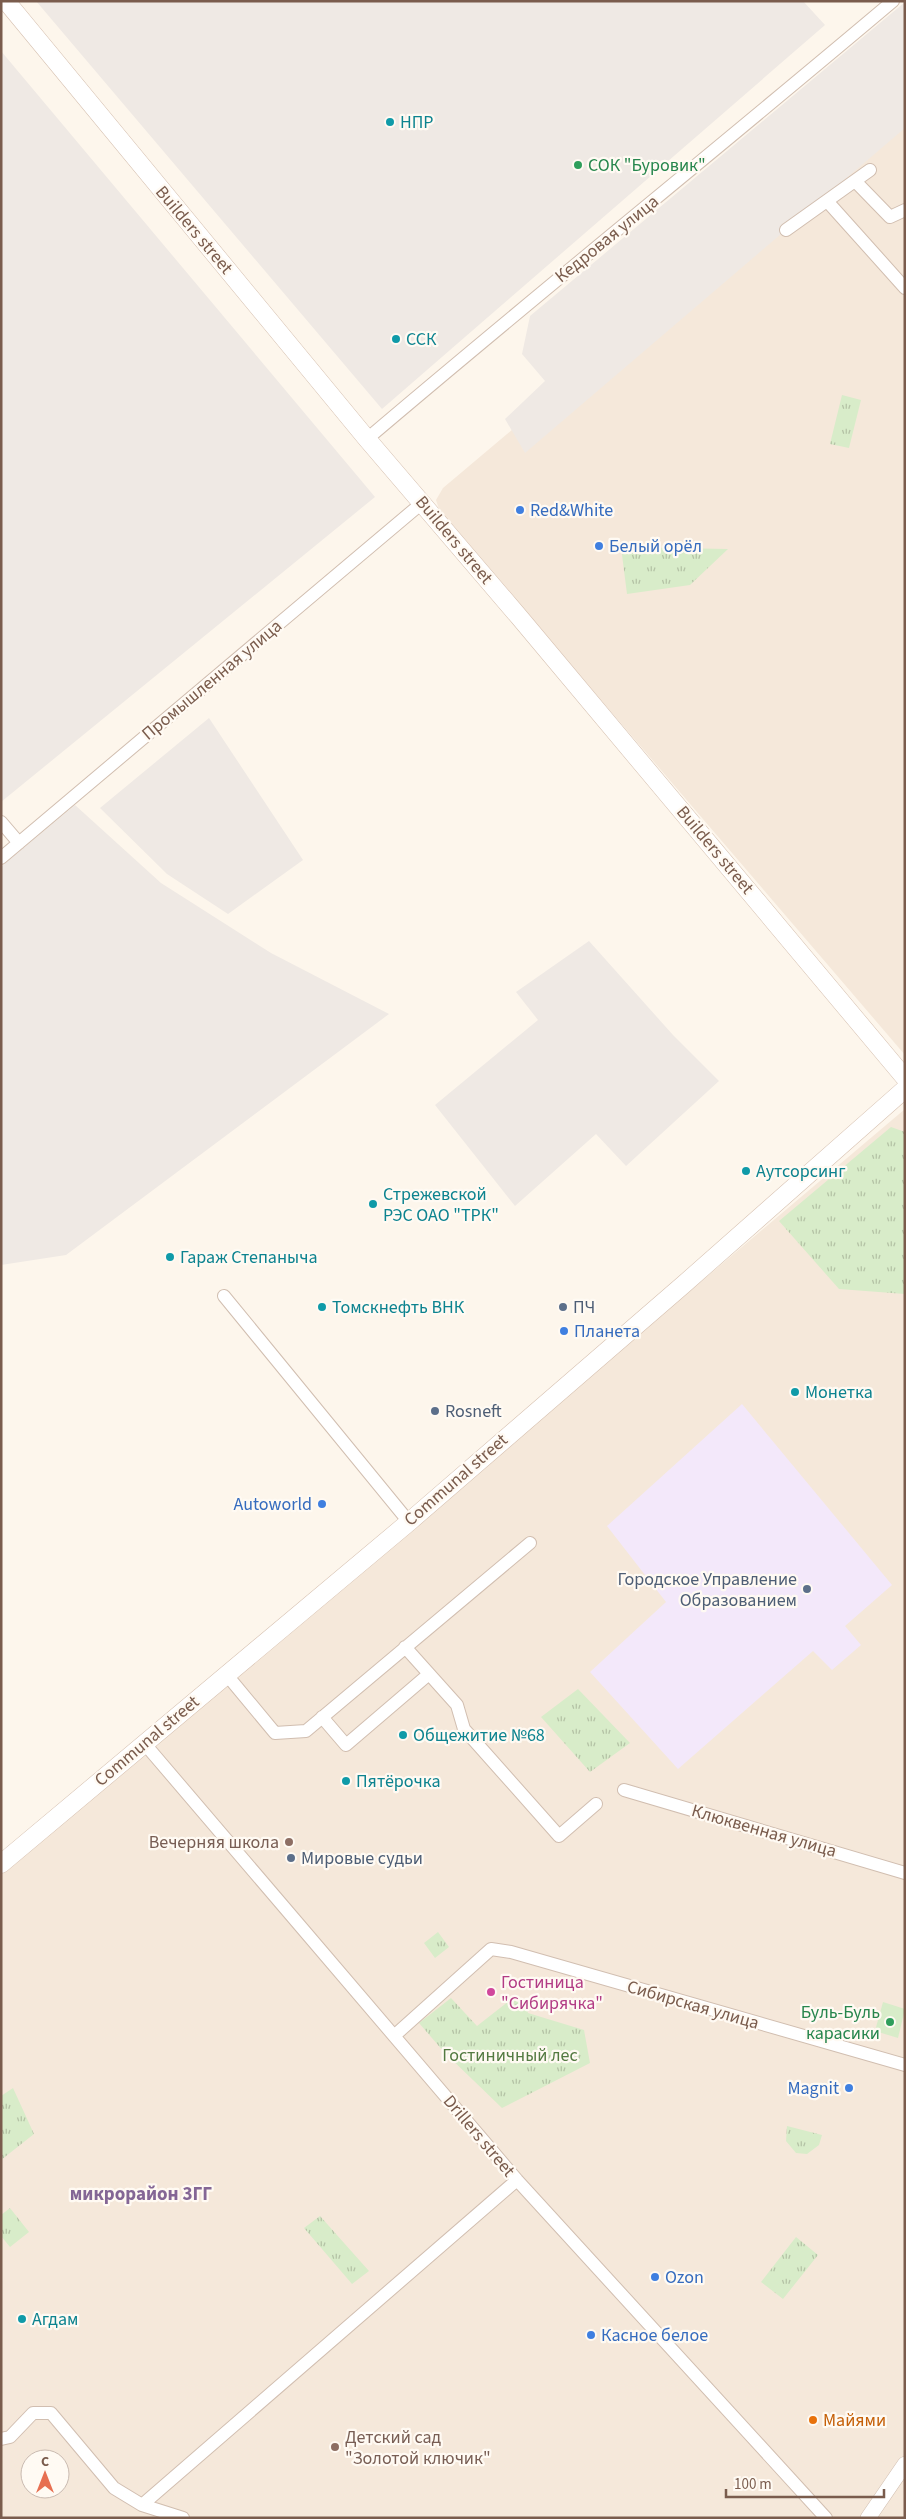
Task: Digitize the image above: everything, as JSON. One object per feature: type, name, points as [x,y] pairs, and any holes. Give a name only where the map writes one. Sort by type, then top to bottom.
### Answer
[{"type":"main road","name":"Builders street","points":[[6,1],[367,438],[905,1078]]},
{"type":"main road","name":"Communal street","points":[[1,1864],[409,1522],[690,1279],[905,1089]]},
{"type":"street","name":"Кедровая улица","points":[[367,438],[524,305],[742,129],[894,1]]},
{"type":"street","points":[[786,230],[870,170]]},
{"type":"street","points":[[855,181],[890,217],[905,210]]},
{"type":"street","points":[[827,201],[905,288]]},
{"type":"street","name":"Промышленная улица","points":[[1,858],[422,502]]},
{"type":"street","points":[[1,822],[19,843]]},
{"type":"street","points":[[224,1296],[409,1522]]},
{"type":"street","points":[[226,1674],[275,1733],[306,1731],[530,1543]]},
{"type":"street","points":[[405,1647],[457,1705],[464,1729],[559,1836],[596,1804]]},
{"type":"street","points":[[322,1717],[346,1745],[429,1674]]},
{"type":"street","name":"Drillers street","points":[[144,1743],[517,2180],[826,2518]]},
{"type":"street","name":"Клюквенная улица","points":[[624,1790],[905,1873]]},
{"type":"street","name":"Сибирская улица","points":[[394,2036],[491,1949],[511,1952],[905,2065]]},
{"type":"street","points":[[142,2505],[517,2180]]},
{"type":"street","points":[[1,2439],[10,2437],[34,2413],[45,2411],[51,2413],[108,2482],[128,2498],[142,2505],[182,2518]]},
{"type":"street","points":[[868,2518],[905,2464]]},
{"type":"shaded area","points":[[36,1],[803,1],[825,25],[382,409]]},
{"type":"shaded area","points":[[905,2],[905,128],[525,453],[505,419],[545,381],[522,354],[530,316]]},
{"type":"shaded area","points":[[1,51],[375,497],[1,802]]},
{"type":"shaded area","points":[[905,98],[905,1055],[440,512],[436,500],[443,488]]},
{"type":"shaded area","points":[[209,718],[303,860],[228,914],[167,874],[100,808]]},
{"type":"shaded area","points":[[75,805],[161,883],[271,953],[389,1014],[66,1255],[1,1265],[1,867]]},
{"type":"shaded area","points":[[589,941],[673,1035],[719,1081],[626,1166],[596,1134],[515,1206],[435,1105],[538,1020],[516,992]]},
{"type":"shaded area","points":[[905,1109],[905,2518],[1,2518],[1,1874]]},
{"type":"shaded area","points":[[742,1404],[892,1585],[845,1626],[861,1645],[832,1670],[813,1651],[678,1769],[590,1672],[666,1602],[607,1526]]},
{"type":"green space","points":[[842,395],[861,400],[849,448],[830,444]]},
{"type":"green space","points":[[621,547],[728,549],[690,585],[627,594]]},
{"type":"green space","points":[[891,1127],[905,1132],[905,1294],[839,1289],[779,1221]]},
{"type":"green space","points":[[578,1689],[630,1743],[590,1772],[541,1717]]},
{"type":"green space","points":[[438,1932],[449,1947],[435,1958],[424,1943]]},
{"type":"green space","name":"Гостиничный лес","points":[[451,1998],[477,2026],[509,2001],[525,2001],[528,2013],[584,2030],[590,2063],[502,2108],[444,2052],[419,2023]]},
{"type":"green space","name":"Буль-Буль карасики","points":[[883,2002],[905,2009],[898,2038],[875,2031]]},
{"type":"green space","points":[[13,2088],[34,2134],[1,2160],[1,2096]]},
{"type":"green space","points":[[787,2126],[822,2135],[819,2145],[807,2154],[796,2153],[786,2141]]},
{"type":"green space","points":[[10,2208],[29,2232],[10,2247],[1,2236],[1,2215]]},
{"type":"green space","points":[[320,2216],[369,2271],[352,2284],[304,2228]]},
{"type":"green space","points":[[796,2237],[818,2255],[783,2299],[761,2282]]},
{"type":"place","name":"НПР","points":[[390,122]]},
{"type":"place","name":"СОК \"Буровик\"","points":[[578,165]]},
{"type":"place","name":"ССК","points":[[396,339]]},
{"type":"place","name":"Red&White","points":[[520,510]]},
{"type":"place","name":"Белый орёл","points":[[599,546]]},
{"type":"place","name":"Аутсорсинг","points":[[746,1171]]},
{"type":"place","name":"Стрежевской РЭС ОАО \"ТРК\"","points":[[373,1204]]},
{"type":"place","name":"Гараж Степаныча","points":[[170,1257]]},
{"type":"place","name":"Томскнефть ВНК","points":[[322,1307]]},
{"type":"place","name":"ПЧ","points":[[563,1307]]},
{"type":"place","name":"Планета","points":[[564,1331]]},
{"type":"place","name":"Монетка","points":[[795,1392]]},
{"type":"place","name":"Rosneft","points":[[435,1411]]},
{"type":"place","name":"Autoworld","points":[[322,1504]]},
{"type":"place","name":"Городское Управление Образованием","points":[[807,1589]]},
{"type":"place","name":"Общежитие №68","points":[[403,1735]]},
{"type":"place","name":"Пятёрочка","points":[[346,1781]]},
{"type":"place","name":"Вечерняя школа","points":[[289,1842]]},
{"type":"place","name":"Мировые судьи","points":[[291,1858]]},
{"type":"place","name":"Гостиница \"Сибирячка\"","points":[[491,1992]]},
{"type":"place","name":"Буль-Буль карасики","points":[[890,2022]]},
{"type":"place","name":"Magnit","points":[[849,2088]]},
{"type":"place","name":"Ozon","points":[[655,2277]]},
{"type":"place","name":"Агдам","points":[[22,2319]]},
{"type":"place","name":"Касное белое","points":[[591,2335]]},
{"type":"place","name":"Майями","points":[[813,2420]]},
{"type":"place","name":"Детский сад \"Золотой ключик\"","points":[[335,2447]]},
{"type":"district","name":"микрорайон 3ГГ","points":[[141,2194]]}]
